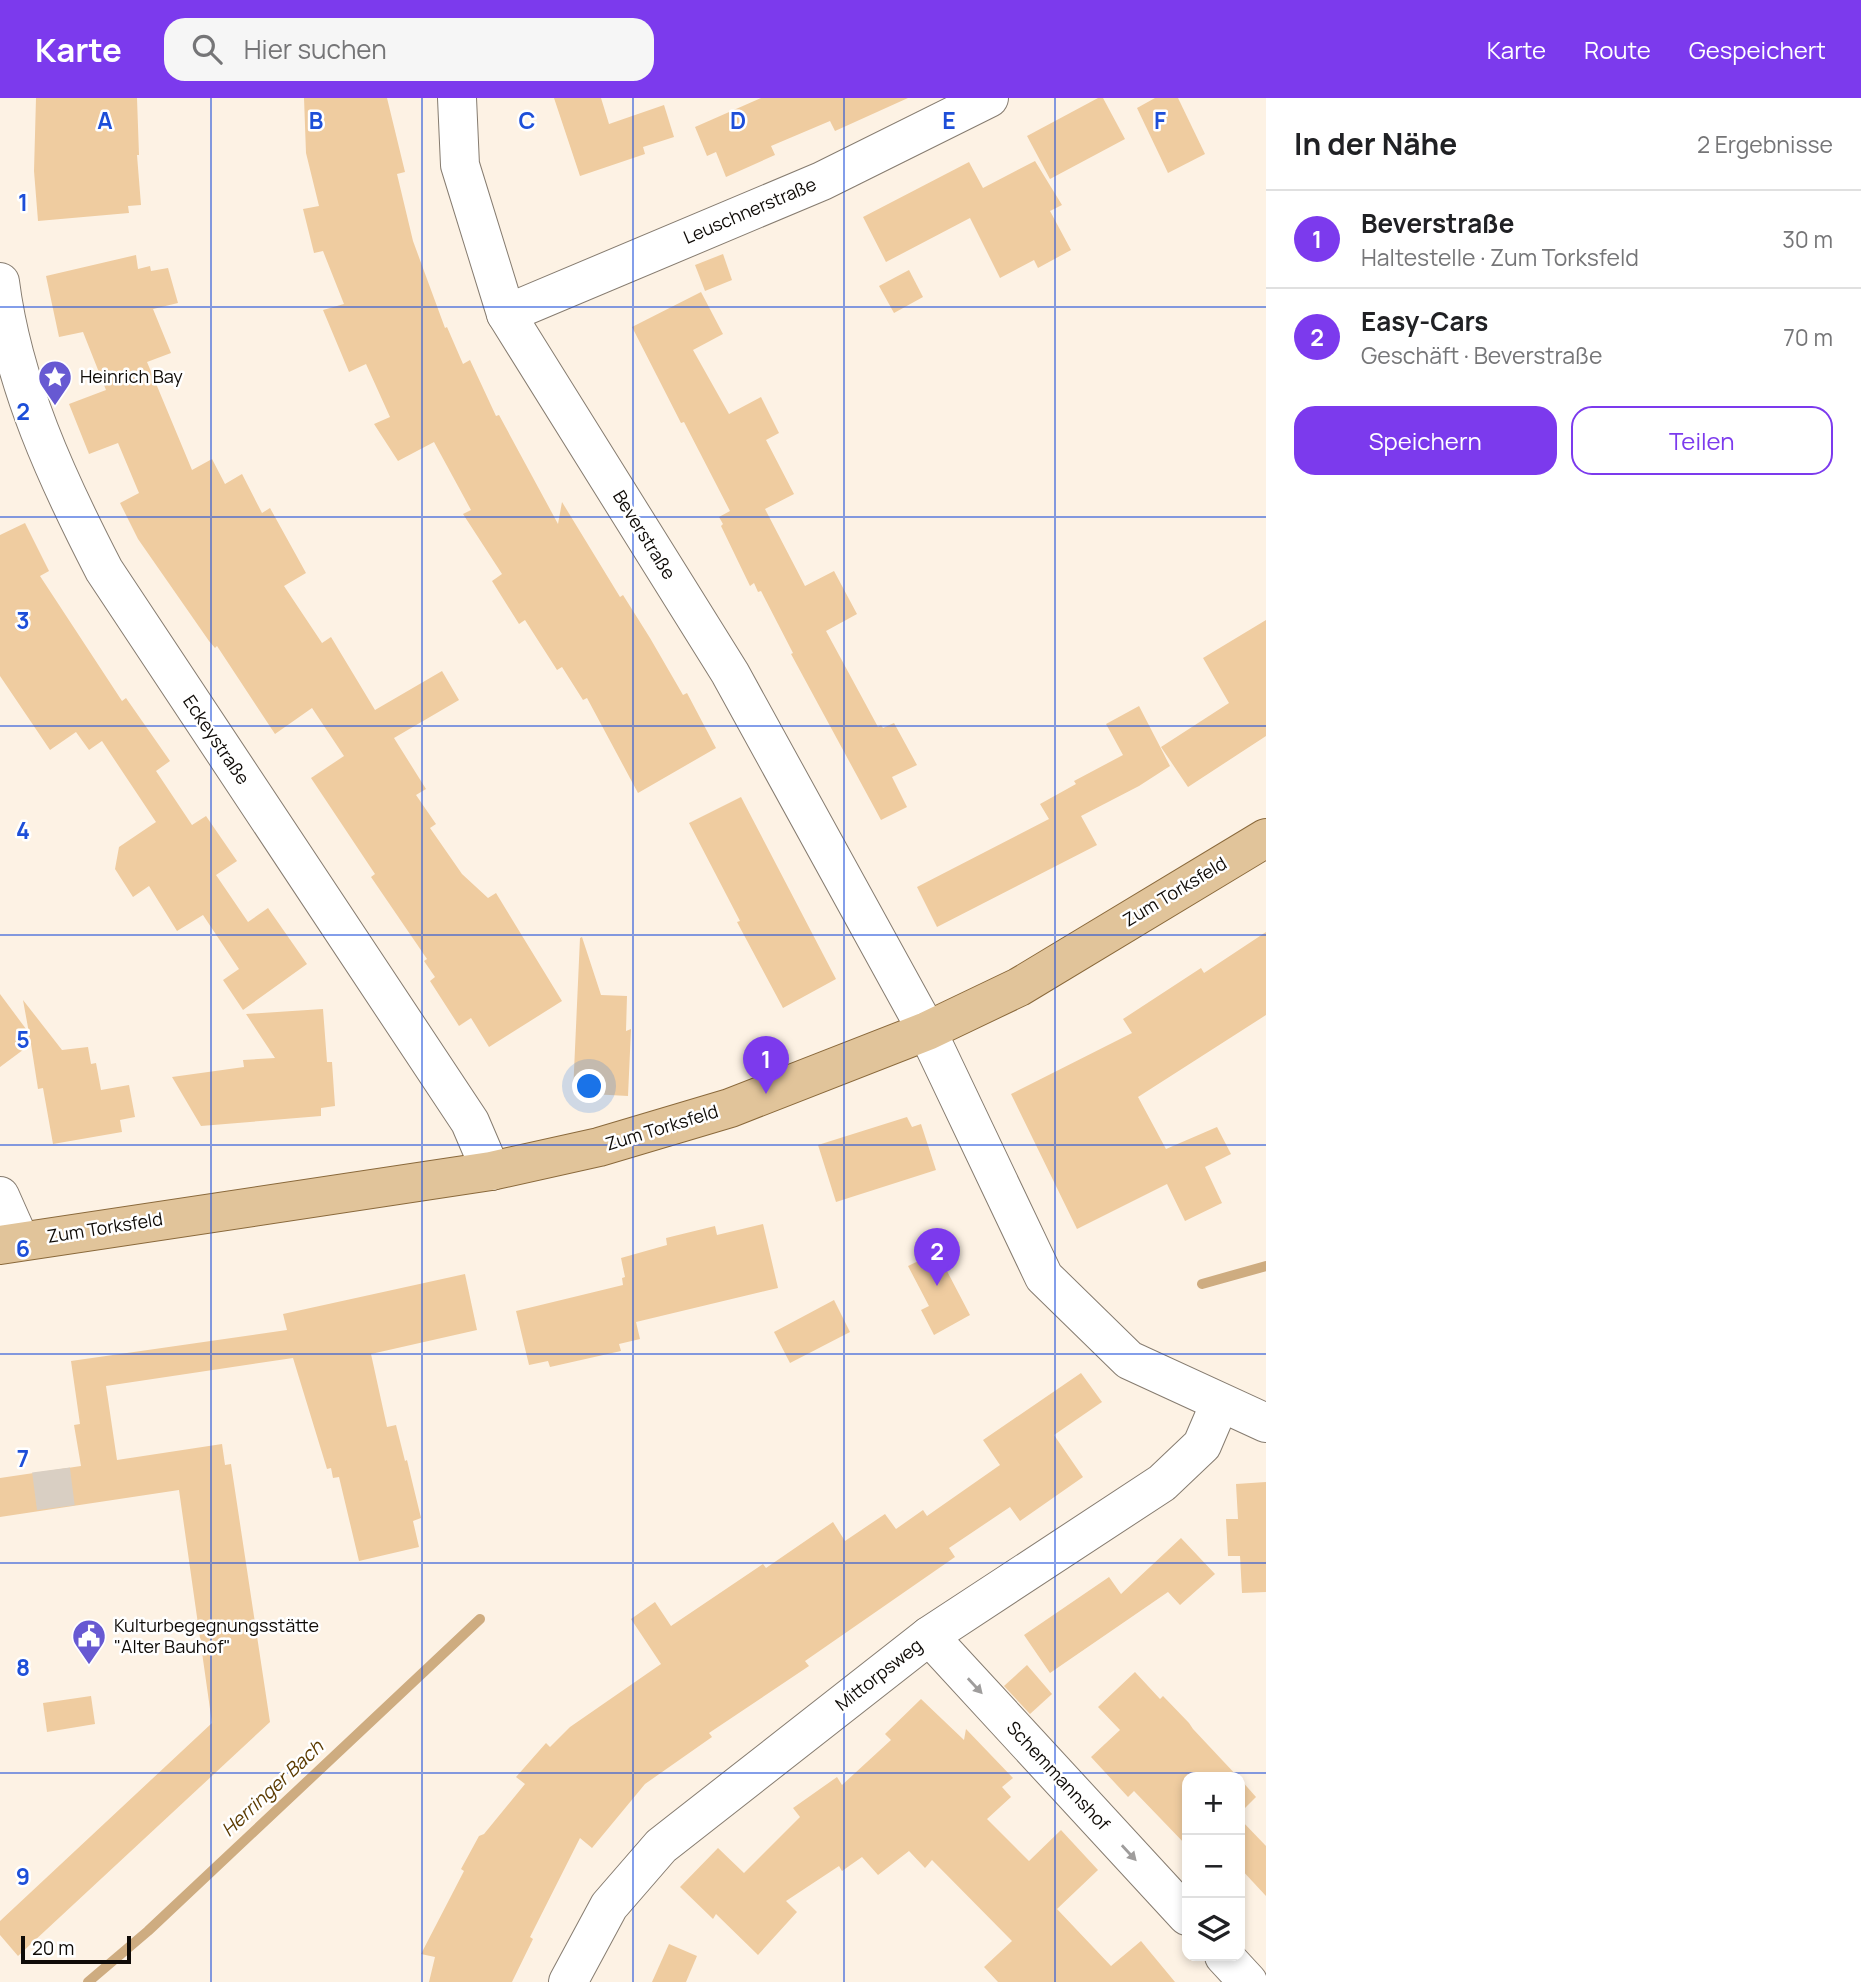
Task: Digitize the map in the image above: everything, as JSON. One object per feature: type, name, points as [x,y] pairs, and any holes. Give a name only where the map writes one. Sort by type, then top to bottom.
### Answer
[{"type":"main road","name":"Zum Torksfeld","points":[[10,1243],[491,1171],[599,1147],[730,1108],[928,1031],[1019,987],[1266,838]]},
{"type":"street","name":"Beverstraße","points":[[457,98],[460,165],[506,314],[730,673],[928,1031],[1044,1277],[1129,1360],[1266,1423]]},
{"type":"street","name":"Leuschnerstraße","points":[[506,314],[822,181],[989,98]]},
{"type":"street","name":"Eckeystraße","points":[[0,282],[3,308],[28,400],[63,491],[104,570],[470,1122],[491,1171]]},
{"type":"street","points":[[0,1196],[10,1243]]},
{"type":"street","name":"Mittorpsweg","points":[[568,1982],[608,1906],[661,1846],[929,1636],[1162,1483],[1202,1445],[1220,1403]]},
{"type":"street","name":"Schemmannshof","points":[[929,1636],[1182,1911]]},
{"type":"street","points":[[1229,1961],[1248,1982]]},
{"type":"building","points":[[36,98],[137,98],[137,155],[141,205],[128,206],[129,213],[38,221],[34,171]]},
{"type":"building","points":[[304,98],[387,98],[405,172],[397,174],[413,241],[445,328],[447,327],[463,364],[470,360],[496,416],[499,415],[558,524],[562,502],[620,597],[623,595],[650,638],[683,695],[687,693],[716,748],[638,793],[587,698],[583,700],[562,667],[557,670],[525,620],[519,624],[492,581],[502,574],[463,514],[471,510],[434,442],[398,461],[374,424],[390,417],[366,364],[349,372],[323,310],[344,304],[323,251],[314,253],[303,209],[319,206],[306,153]]},
{"type":"building","points":[[554,98],[601,98],[609,124],[664,105],[674,137],[643,147],[645,154],[580,176]]},
{"type":"building","points":[[761,98],[908,98],[835,131],[830,121],[771,146],[775,155],[726,177],[716,152],[707,156],[695,127]]},
{"type":"building","points":[[1098,98],[1103,98],[1125,139],[1050,179],[1027,136]]},
{"type":"building","points":[[1155,98],[1178,98],[1205,154],[1168,173],[1137,108]]},
{"type":"building","points":[[1035,161],[1062,205],[1050,211],[1071,250],[1038,268],[1034,260],[1000,278],[970,218],[886,262],[863,217],[969,162],[983,188]]},
{"type":"building","points":[[723,254],[732,280],[705,291],[695,265]]},
{"type":"building","points":[[136,255],[138,269],[150,266],[151,271],[168,268],[178,303],[153,309],[171,353],[147,362],[192,470],[212,459],[225,484],[242,474],[262,513],[270,508],[306,573],[284,586],[322,643],[331,637],[375,710],[442,671],[459,700],[394,738],[426,789],[416,795],[436,824],[430,828],[462,874],[488,898],[496,893],[562,1001],[489,1047],[471,1018],[459,1026],[430,981],[435,977],[424,961],[427,959],[371,877],[375,874],[311,778],[344,756],[312,708],[275,734],[217,646],[215,648],[209,641],[138,539],[120,503],[139,493],[118,443],[89,454],[69,404],[106,390],[83,332],[59,337],[46,276]]},
{"type":"building","points":[[909,270],[923,297],[894,313],[879,286]]},
{"type":"building","points":[[701,292],[723,334],[693,350],[729,414],[761,397],[779,433],[766,440],[794,494],[765,509],[805,586],[834,571],[857,614],[826,631],[878,727],[881,725],[883,728],[894,723],[917,765],[892,777],[907,807],[881,820],[791,654],[793,653],[761,591],[758,592],[754,583],[750,586],[721,526],[723,524],[719,517],[730,511],[632,327]]},
{"type":"building","points":[[25,523],[49,571],[40,576],[122,701],[126,698],[170,761],[156,771],[192,825],[206,816],[237,861],[216,875],[248,922],[268,908],[307,964],[243,1010],[223,980],[239,969],[203,915],[177,931],[149,886],[133,897],[115,869],[119,847],[156,822],[102,741],[89,750],[76,732],[50,750],[0,676],[0,535]]},
{"type":"building","points":[[1266,620],[1266,736],[1188,787],[1161,747],[1229,703],[1203,658]]},
{"type":"building","points":[[1139,706],[1170,766],[1139,786],[1081,816],[1097,845],[937,927],[917,887],[1049,819],[1040,804],[1076,784],[1074,781],[1123,755],[1106,724]]},
{"type":"building","points":[[741,797],[836,979],[783,1008],[689,823]]},
{"type":"building","points":[[1266,932],[1266,1015],[1138,1097],[1166,1149],[1217,1127],[1231,1154],[1205,1167],[1222,1203],[1185,1221],[1167,1184],[1077,1229],[1011,1094],[1132,1033],[1123,1019],[1201,968],[1204,973]]},
{"type":"building","points":[[582,937],[601,995],[627,996],[626,1031],[631,1029],[628,1096],[573,1093]]},
{"type":"building","points":[[0,994],[29,1033],[23,1000],[62,1050],[88,1047],[91,1064],[96,1063],[101,1090],[129,1085],[135,1117],[120,1120],[122,1132],[53,1144],[43,1088],[38,1089],[31,1044],[0,1067]]},
{"type":"building","points":[[323,1009],[327,1062],[332,1062],[335,1106],[321,1108],[321,1116],[201,1126],[172,1077],[244,1067],[243,1060],[275,1058],[246,1014]]},
{"type":"building","points":[[907,1117],[912,1127],[921,1124],[936,1170],[836,1202],[818,1145]]},
{"type":"building","points":[[763,1224],[778,1288],[636,1322],[640,1339],[619,1344],[621,1351],[550,1367],[548,1361],[529,1365],[516,1311],[623,1285],[622,1278],[625,1277],[621,1258],[667,1245],[666,1238],[715,1226],[717,1235]]},
{"type":"building","points":[[937,1252],[970,1315],[934,1335],[921,1310],[929,1306],[908,1266]]},
{"type":"building","points":[[465,1274],[477,1330],[371,1354],[387,1427],[396,1425],[405,1461],[407,1460],[421,1518],[413,1521],[419,1547],[359,1561],[339,1477],[333,1478],[331,1468],[327,1469],[293,1358],[106,1386],[117,1460],[222,1444],[225,1465],[231,1464],[270,1722],[18,1956],[0,1935],[0,1921],[212,1723],[179,1490],[0,1517],[0,1478],[81,1466],[74,1425],[80,1424],[71,1361],[287,1330],[283,1314]]},
{"type":"building","points":[[834,1300],[850,1332],[790,1363],[774,1332]]},
{"type":"building","points":[[1081,1373],[1102,1402],[1054,1435],[1083,1477],[1020,1521],[1010,1507],[949,1548],[955,1557],[805,1661],[809,1666],[709,1733],[712,1737],[645,1784],[592,1848],[580,1838],[530,1937],[533,1939],[512,1982],[429,1982],[435,1957],[421,1954],[479,1836],[484,1834],[525,1784],[516,1777],[546,1743],[550,1747],[570,1727],[661,1664],[631,1619],[655,1602],[671,1626],[763,1564],[766,1568],[833,1522],[845,1541],[885,1514],[896,1529],[923,1510],[927,1516],[1000,1465],[983,1440]]},
{"type":"building","points":[[1266,1482],[1266,1592],[1242,1593],[1240,1556],[1228,1556],[1226,1519],[1238,1519],[1236,1484]]},
{"type":"building","points":[[1181,1538],[1215,1574],[1180,1605],[1168,1592],[1050,1673],[1024,1635],[1109,1577],[1121,1594]]},
{"type":"building","points":[[1027,1665],[1052,1694],[1030,1714],[1004,1686]]},
{"type":"building","points":[[1135,1672],[1160,1699],[1163,1696],[1233,1772],[1182,1772],[1182,1841],[1134,1791],[1128,1797],[1091,1757],[1120,1730],[1098,1707]]},
{"type":"building","points":[[91,1696],[95,1724],[47,1732],[43,1703]]},
{"type":"building","points":[[921,1699],[964,1740],[966,1729],[1013,1778],[1002,1787],[1011,1797],[987,1819],[1029,1861],[1061,1830],[1098,1870],[1057,1909],[1111,1966],[1141,1941],[1175,1982],[998,1982],[984,1967],[1012,1941],[932,1860],[925,1868],[909,1851],[878,1875],[862,1857],[842,1871],[839,1866],[786,1901],[797,1912],[758,1955],[716,1914],[713,1919],[680,1887],[718,1848],[744,1873],[800,1817],[793,1808],[837,1777],[842,1785],[891,1740],[885,1734]]},
{"type":"building","points":[[1245,1785],[1256,1797],[1245,1808]]},
{"type":"building","points":[[1245,1824],[1266,1846],[1266,1896],[1245,1873]]},
{"type":"building","points":[[669,1944],[697,1956],[686,1982],[652,1982]]},
{"type":"waterway","name":"Herringer Bach","points":[[1202,1284],[1266,1266]]},
{"type":"waterway","name":"Herringer Bach","points":[[88,1982],[148,1931],[480,1619]]},
{"type":"tunnel","points":[[51,1470],[56,1509]]},
{"type":"place","name":"Heinrich Bay","points":[[55,407]]},
{"type":"place","name":"Beverstraße","points":[[766,1094]]},
{"type":"place","name":"Easy-Cars","points":[[937,1286]]},
{"type":"place","name":"Kulturbegegnungsstätte \"Alter Bauhof\"","points":[[89,1666]]}]
